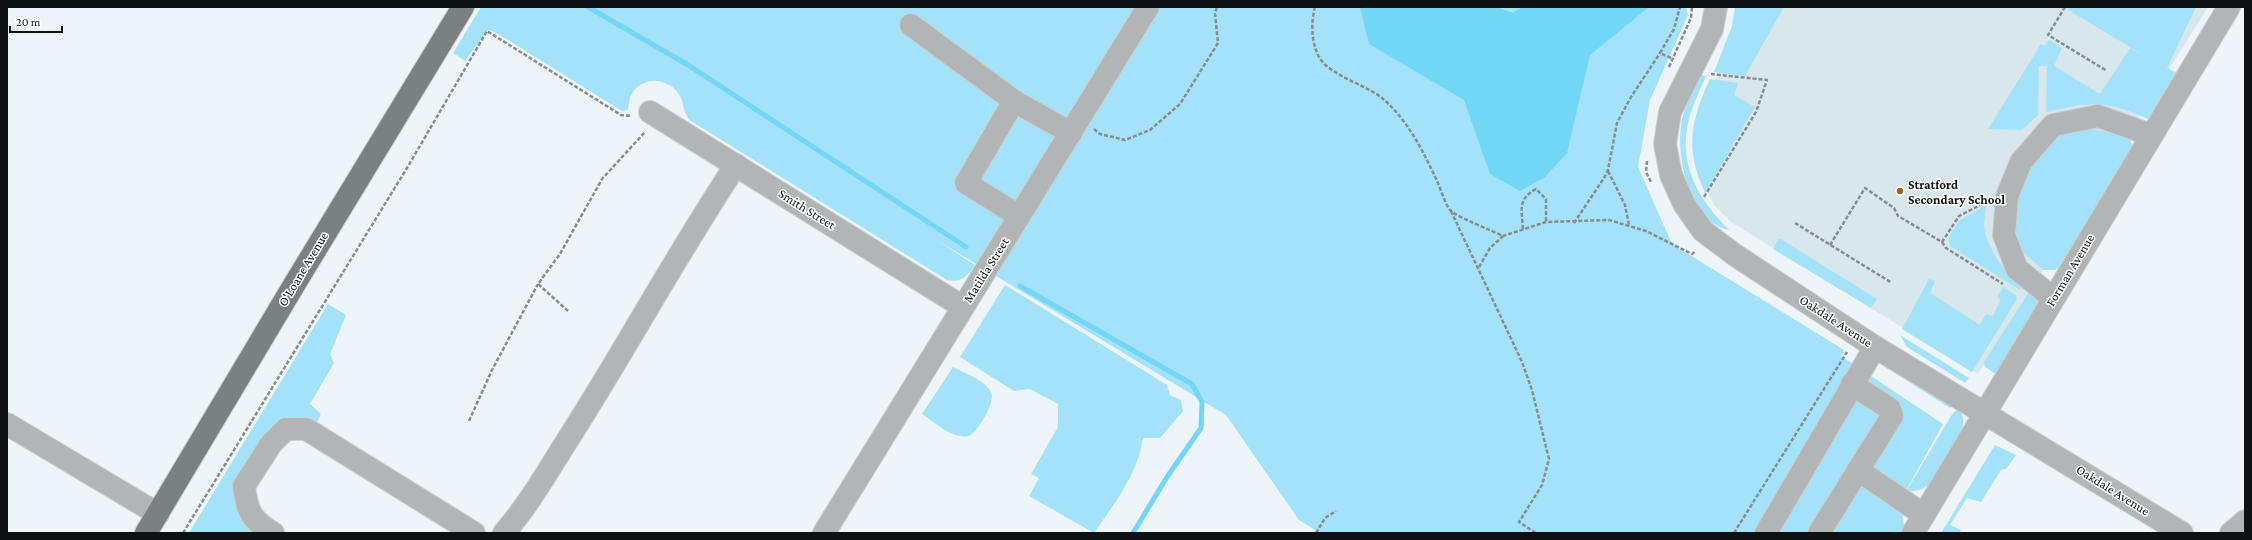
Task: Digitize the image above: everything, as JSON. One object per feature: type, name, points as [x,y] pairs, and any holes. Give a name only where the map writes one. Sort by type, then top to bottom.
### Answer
[{"type":"main road","name":"O'Loane Avenue","points":[[146,533],[294,284],[463,7]]},
{"type":"street","name":"Matilda Street","points":[[824,533],[1148,7]]},
{"type":"street","name":"Oakdale Avenue","points":[[1716,7],[1712,29],[1670,112],[1665,144],[1671,175],[1684,204],[1703,231],[1871,354],[1985,414],[2061,458],[2182,533]]},
{"type":"street","name":"Forman Avenue","points":[[1919,524],[2053,298],[2229,7]]},
{"type":"street","points":[[911,25],[1014,101],[1074,127]]},
{"type":"street","points":[[1014,101],[966,183],[1019,216]]},
{"type":"street","name":"Smith Street","points":[[650,112],[963,307]]},
{"type":"street","points":[[2053,298],[2017,269],[2004,235],[2007,196],[2021,162],[2054,125],[2098,116],[2151,135]]},
{"type":"street","points":[[504,533],[519,516],[543,480],[608,375],[659,287],[736,165]]},
{"type":"street","points":[[1766,533],[1852,384],[1871,354]]},
{"type":"street","points":[[1819,533],[1892,416],[1890,409],[1852,384]]},
{"type":"street","points":[[7,424],[158,514]]},
{"type":"street","points":[[273,533],[261,525],[247,508],[244,486],[272,444],[286,429],[306,429],[474,533]]},
{"type":"street","points":[[1858,470],[1919,524]]},
{"type":"street","points":[[2231,533],[2245,521]]},
{"type":"path","points":[[1074,127],[1125,140],[1150,130],[1180,104],[1218,43],[1215,13],[1217,7]]},
{"type":"path","points":[[1315,7],[1312,18],[1314,38],[1318,55],[1323,62],[1330,69],[1360,83],[1381,98],[1403,118],[1426,158],[1479,268],[1482,278],[1494,299],[1530,383],[1550,459],[1542,485],[1519,522],[1536,533]]},
{"type":"path","points":[[1668,70],[1691,18],[1692,7]]},
{"type":"path","points":[[2065,7],[2048,35],[2107,71]]},
{"type":"path","points":[[184,533],[403,174],[487,31],[621,115],[650,112],[645,132],[602,179],[560,254],[538,284],[492,370],[469,421]]},
{"type":"path","points":[[1574,222],[1599,187],[1608,170],[1617,123],[1631,97],[1660,52]]},
{"type":"path","points":[[1704,198],[1756,112],[1767,80]]},
{"type":"path","points":[[1648,157],[1646,172],[1653,186]]},
{"type":"path","points":[[1608,170],[1624,205],[1629,226]]},
{"type":"path","points":[[1830,245],[1865,188],[1894,208],[1898,216],[1942,242],[1946,248],[2009,288]]},
{"type":"path","points":[[1523,229],[1521,205],[1527,193],[1536,189],[1546,199],[1546,222]]},
{"type":"path","points":[[1942,242],[1959,216],[1988,200]]},
{"type":"path","points":[[1451,211],[1504,236]]},
{"type":"path","points":[[1479,268],[1490,248],[1504,236],[1546,222],[1609,220],[1646,231],[1692,254],[1696,251]]},
{"type":"path","points":[[1795,223],[1892,283]]},
{"type":"path","points":[[1691,245],[1702,256]]},
{"type":"path","points":[[538,284],[568,311]]},
{"type":"path","points":[[1734,533],[1848,349],[1871,354]]},
{"type":"path","points":[[1316,533],[1325,518],[1336,511]]},
{"type":"shaded area","points":[[481,7],[1686,7],[1688,15],[1650,100],[1638,167],[1672,244],[1844,350],[1841,356],[1943,424],[1898,505],[1901,509],[1904,526],[1900,533],[1320,533],[1299,520],[1226,415],[935,239],[975,265],[964,278],[952,281],[947,280],[691,121],[685,112],[680,96],[670,85],[657,81],[644,83],[632,94],[629,100],[628,110],[622,111],[495,32],[488,30],[465,61],[453,53]]},
{"type":"shaded area","points":[[1360,7],[1496,7],[1513,13],[1522,7],[1649,7],[1590,55],[1567,153],[1545,177],[1520,191],[1490,174],[1464,100],[1369,44]]},
{"type":"shaded area","points":[[1735,7],[1784,7],[1745,76],[1714,72],[1732,26]]},
{"type":"shaded area","name":"Stratford Secondary School","points":[[1746,7],[2208,7],[1978,374],[1731,222],[1714,205],[1700,176],[1699,116]]},
{"type":"shaded area","points":[[2070,7],[2196,7],[2167,68],[2179,74],[2158,111],[2148,119],[2120,108],[2098,104],[2075,106],[2046,112],[2047,66],[2039,66],[2038,115],[2022,130],[1988,129],[2041,44],[2044,46],[2049,40],[2062,48],[2054,66],[2100,94],[2130,48],[2145,56],[2068,10]]},
{"type":"shaded area","points":[[1699,74],[1706,76],[1689,119],[1686,135],[1688,166],[1700,194],[1708,206],[1729,230],[1715,224],[1703,214],[1694,201],[1683,168],[1680,134],[1683,114]]},
{"type":"shaded area","points":[[1710,79],[1738,83],[1734,95],[1755,107],[1705,193],[1695,163],[1692,136],[1698,109]]},
{"type":"shaded area","points":[[2083,127],[2129,137],[2133,147],[2066,262],[2055,270],[2043,270],[2023,252],[2014,228],[2017,182],[2061,131]]},
{"type":"shaded area","points":[[1986,206],[1984,227],[1989,243],[1998,260],[2015,283],[2021,288],[2020,290],[1950,246],[1948,238],[1959,221]]},
{"type":"shaded area","points":[[1779,238],[1877,299],[1871,308],[1773,249]]},
{"type":"shaded area","points":[[1929,279],[1935,281],[1930,293],[1980,325],[1986,314],[1993,316],[2000,301],[1998,295],[2003,287],[2016,295],[2017,299],[1972,372],[1902,329]]},
{"type":"shaded area","points":[[1005,285],[1167,385],[1170,395],[1181,400],[1183,411],[1160,438],[1143,438],[1131,476],[1117,500],[1094,533],[1029,496],[1039,478],[1031,474],[1058,427],[1058,404],[1030,389],[1014,391],[960,357]]},
{"type":"shaded area","points":[[2031,289],[2037,296],[2039,305],[1997,372],[1994,373],[1985,367],[1984,362]]},
{"type":"shaded area","points":[[328,304],[346,315],[330,354],[334,363],[310,404],[321,414],[316,424],[299,420],[243,473],[253,530],[250,533],[189,533]]},
{"type":"shaded area","points":[[1900,335],[1969,378],[1965,383],[1907,347]]},
{"type":"shaded area","points":[[953,367],[979,380],[988,388],[992,396],[986,415],[974,432],[968,436],[952,434],[922,414]]},
{"type":"shaded area","points":[[1885,367],[1894,367],[1952,406],[1950,408]]},
{"type":"shaded area","points":[[1959,407],[1963,420],[1962,429],[1937,473],[1930,484],[1925,487],[1916,491],[1907,490],[1951,416]]},
{"type":"shaded area","points":[[1995,445],[2016,455],[2006,469],[2001,470],[1981,502],[1967,498],[1950,525],[1961,530],[1959,533],[1941,533]]},
{"type":"waterway","points":[[588,7],[688,65],[966,247]]},
{"type":"waterway","points":[[1020,286],[1192,384],[1202,402],[1201,428],[1167,477],[1133,533]]},
{"type":"place","name":"Stratford Secondary School","points":[[1900,191]]}]
